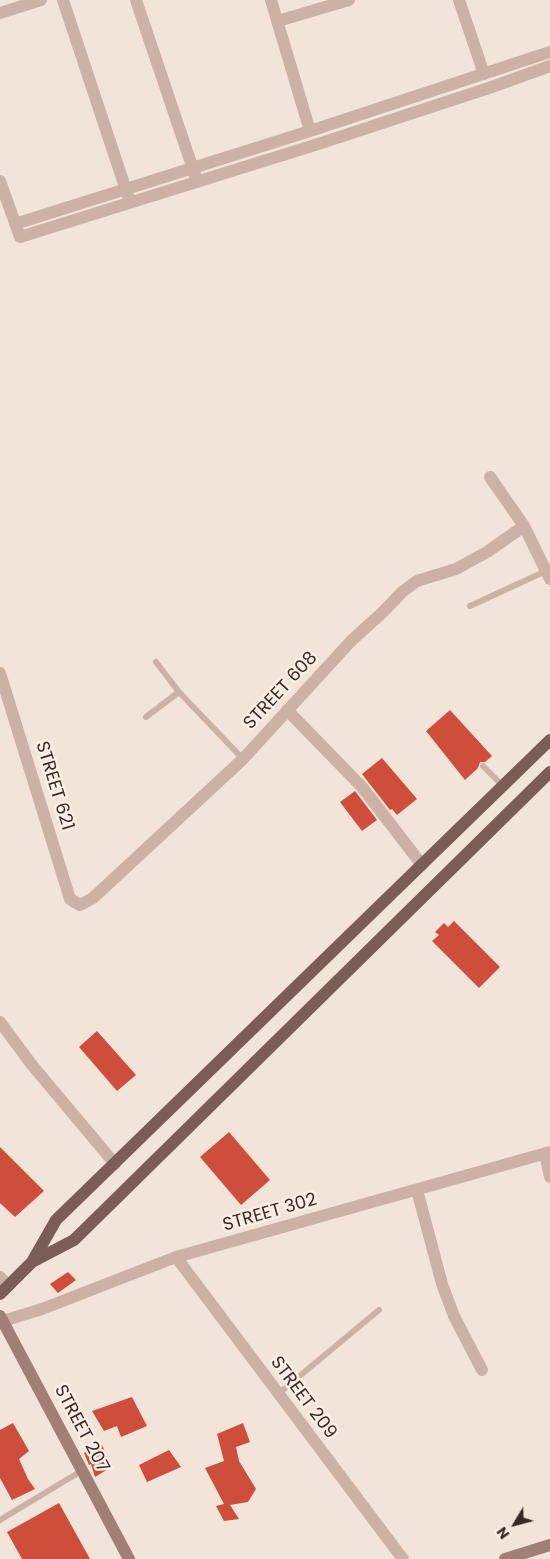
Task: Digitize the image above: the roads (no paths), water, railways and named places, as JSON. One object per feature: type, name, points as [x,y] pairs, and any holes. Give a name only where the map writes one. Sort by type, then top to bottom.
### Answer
[{"type":"main road","points":[[32,1262],[56,1220],[550,740]]},
{"type":"main road","points":[[3,1285],[32,1262],[74,1240],[550,772]]},
{"type":"street","points":[[0,14],[41,0]]},
{"type":"street","points":[[63,0],[131,203]]},
{"type":"street","points":[[136,0],[197,183]]},
{"type":"street","points":[[271,0],[310,131]]},
{"type":"street","points":[[278,22],[349,0]]},
{"type":"street","points":[[459,0],[484,74]]},
{"type":"street","points":[[15,224],[310,131],[550,52]]},
{"type":"street","points":[[0,181],[20,237],[197,183],[489,88],[550,66]]},
{"type":"street","points":[[490,477],[524,526],[548,575]]},
{"type":"street","name":"STREET 608","points":[[80,905],[93,898],[243,759],[351,641],[402,592],[417,581],[456,569],[487,552],[524,526]]},
{"type":"street","name":"STREET 621","points":[[0,674],[70,899],[80,905]]},
{"type":"street","points":[[287,710],[362,787],[422,865]]},
{"type":"street","points":[[0,1022],[32,1065],[115,1164]]},
{"type":"street","points":[[548,1152],[550,1177]]},
{"type":"street","name":"STREET 302","points":[[2,1318],[42,1309],[176,1257],[548,1152]]},
{"type":"street","points":[[417,1190],[442,1284],[454,1316],[482,1370]]},
{"type":"street","name":"STREET 209","points":[[176,1257],[403,1559]]},
{"type":"street","name":"STREET 207","points":[[2,1318],[129,1559]]},
{"type":"street","points":[[505,1559],[550,1545]]},
{"type":"lane","points":[[470,606],[548,575]]},
{"type":"lane","points":[[156,662],[179,692],[243,759]]},
{"type":"lane","points":[[146,717],[179,692]]},
{"type":"lane","points":[[483,766],[503,786]]},
{"type":"lane","points":[[278,1394],[379,1310]]},
{"type":"lane","points":[[0,1520],[83,1470]]}]
